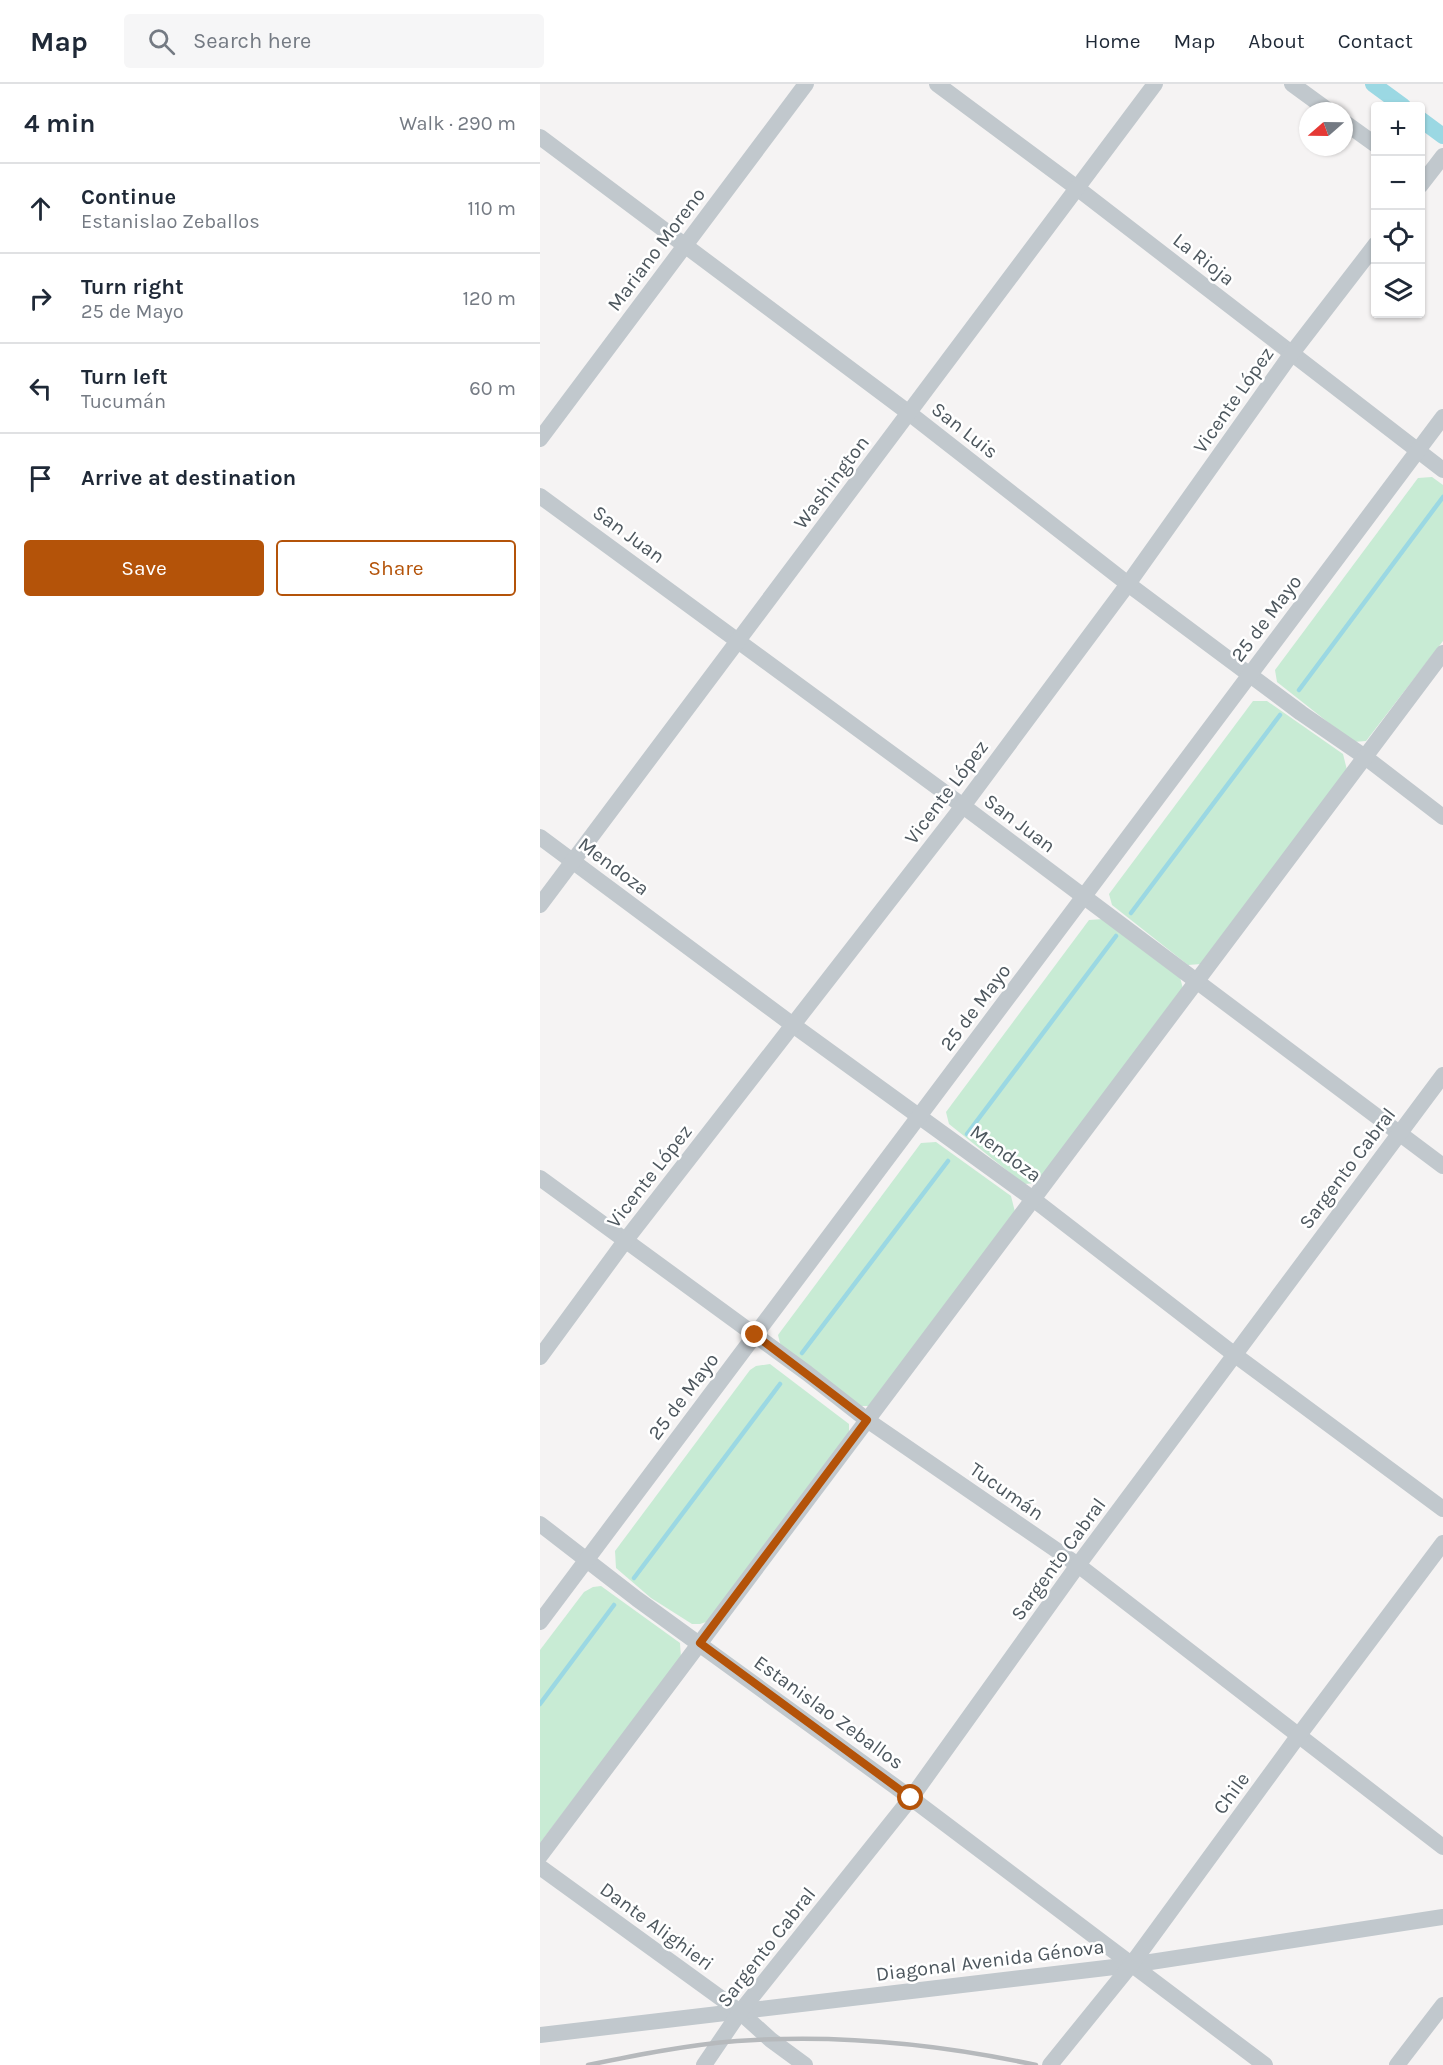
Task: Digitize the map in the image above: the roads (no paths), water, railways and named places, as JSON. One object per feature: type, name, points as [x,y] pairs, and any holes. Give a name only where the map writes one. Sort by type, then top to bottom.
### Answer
[{"type":"street","name":"Mariano Moreno","points":[[540,439],[806,84]]},
{"type":"street","name":"La Rioja","points":[[938,84],[1443,470]]},
{"type":"street","name":"Washington","points":[[540,905],[1155,84]]},
{"type":"street","points":[[1292,84],[1317,102]]},
{"type":"street","points":[[1353,129],[1371,142]]},
{"type":"street","name":"San Luis","points":[[540,137],[909,413],[1128,584],[1365,757],[1443,818]]},
{"type":"street","points":[[1425,178],[1440,161]]},
{"type":"street","name":"Vicente López","points":[[540,1357],[625,1241],[963,806],[1128,584],[1292,353],[1371,250]]},
{"type":"street","name":"25 de Mayo","points":[[540,1622],[1443,417]]},
{"type":"street","name":"San Juan","points":[[540,496],[963,806],[1443,1166]]},
{"type":"street","points":[[540,1856],[1443,653]]},
{"type":"street","name":"Mendoza","points":[[540,837],[1033,1199],[1235,1355],[1443,1509]]},
{"type":"street","name":"Sargento Cabral","points":[[704,2065],[740,2012],[911,1798],[1078,1565],[1443,1076]]},
{"type":"street","name":"Tucumán","points":[[540,1178],[867,1420],[1078,1565],[1443,1847]]},
{"type":"street","name":"Estanislao Zeballos","points":[[540,1524],[911,1798],[1265,2065]]},
{"type":"street","name":"Chile","points":[[1050,2065],[1131,1965],[1443,1543]]},
{"type":"street","name":"Dante Alighieri","points":[[540,1867],[740,2012],[771,2040],[805,2065]]},
{"type":"street","name":"Diagonal Avenida Génova","points":[[540,2035],[1131,1965],[1443,1917]]},
{"type":"street","points":[[1397,2065],[1443,2005]]},
{"type":"waterway","points":[[1373,84],[1398,102]]},
{"type":"waterway","points":[[1425,123],[1443,136]]},
{"type":"waterway","points":[[1299,690],[1443,497]]},
{"type":"waterway","points":[[1131,913],[1280,715]]},
{"type":"waterway","points":[[967,1134],[1116,936]]},
{"type":"waterway","points":[[802,1353],[948,1161]]},
{"type":"waterway","points":[[634,1578],[780,1384]]},
{"type":"waterway","points":[[540,1704],[614,1605]]},
{"type":"railway","points":[[588,2065],[718,2043],[774,2039],[887,2042],[962,2051],[1036,2065]]}]
